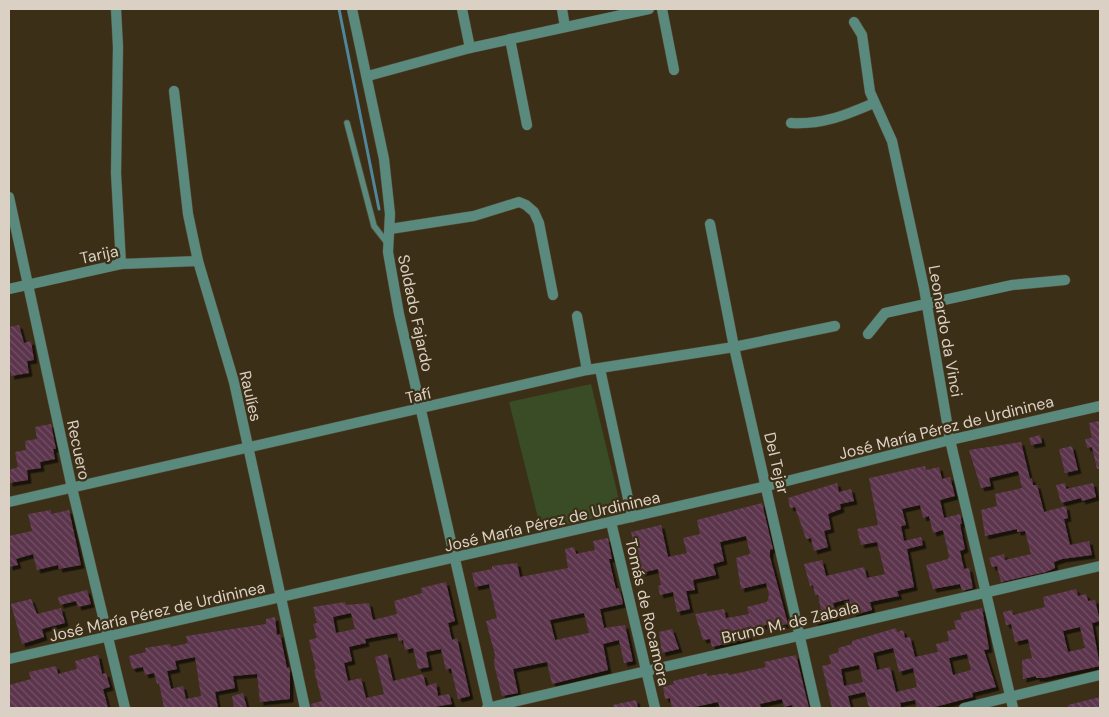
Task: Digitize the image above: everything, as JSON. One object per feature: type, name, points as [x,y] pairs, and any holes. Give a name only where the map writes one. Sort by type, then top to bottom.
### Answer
[{"type":"street","points":[[116,9],[118,47],[116,173],[121,264]]},
{"type":"street","name":"Soldado Fajardo","points":[[352,9],[368,76],[384,159],[390,229],[388,244],[399,314],[489,708]]},
{"type":"street","points":[[462,9],[470,48]]},
{"type":"street","points":[[562,9],[565,26]]},
{"type":"street","points":[[368,76],[470,48],[649,9]]},
{"type":"street","points":[[662,9],[674,70]]},
{"type":"street","name":"Leonardo da Vinci","points":[[854,22],[862,35],[870,92],[892,140],[927,304],[950,440],[1013,708]]},
{"type":"street","points":[[510,39],[527,125]]},
{"type":"street","name":"Raulíes","points":[[174,91],[188,214],[198,261],[234,382],[305,708]]},
{"type":"street","points":[[791,123],[817,123],[840,118],[874,103]]},
{"type":"street","name":"Recuero","points":[[9,197],[72,488],[125,708]]},
{"type":"street","points":[[390,229],[474,216],[519,202],[534,212],[540,223],[553,295]]},
{"type":"street","name":"Del Tejar","points":[[710,224],[734,347],[816,708]]},
{"type":"street","name":"Tarija","points":[[9,290],[121,264],[198,261]]},
{"type":"street","points":[[868,334],[885,313],[1012,285],[1065,280]]},
{"type":"street","points":[[577,316],[587,370]]},
{"type":"street","name":"Tafí","points":[[9,502],[587,370],[734,347],[835,326]]},
{"type":"street","points":[[600,369],[632,517]]},
{"type":"street","name":"José María Pérez de Urdininea","points":[[9,659],[455,559],[767,486],[950,440],[1100,406]]},
{"type":"street","name":"Tomás de Rocamora","points":[[611,522],[655,708]]},
{"type":"street","name":"Bruno M. de Zabala","points":[[489,708],[1100,566]]},
{"type":"street","points":[[964,708],[1100,675]]},
{"type":"lane","points":[[347,123],[374,226],[388,244]]},
{"type":"green space","points":[[591,384],[622,512],[541,530],[509,402]]},
{"type":"building","points":[[19,325],[24,343],[31,341],[34,360],[27,361],[29,373],[11,376],[9,327]]},
{"type":"building","points":[[1099,421],[1100,469],[1097,469],[1092,447],[1087,448],[1085,439],[1092,438],[1089,423]]},
{"type":"building","points":[[51,424],[56,449],[53,449],[55,459],[40,462],[41,468],[27,470],[28,480],[9,483],[9,470],[18,467],[15,452],[26,450],[25,441],[37,439],[35,427]]},
{"type":"building","points":[[1040,435],[1042,443],[1031,445],[1029,438]]},
{"type":"building","points":[[1021,442],[1030,479],[1032,478],[1033,485],[1037,485],[1044,512],[1066,506],[1068,518],[1064,519],[1070,545],[1089,541],[1092,555],[1062,559],[1054,562],[1055,568],[1046,572],[1001,582],[997,566],[992,567],[989,558],[1004,554],[1005,560],[1031,554],[1025,531],[1017,532],[1017,529],[985,536],[981,510],[997,506],[995,494],[1022,488],[1018,471],[989,478],[991,486],[981,488],[969,450]]},
{"type":"building","points":[[1072,446],[1078,470],[1065,473],[1059,449]]},
{"type":"building","points":[[925,466],[926,470],[939,467],[942,479],[950,477],[955,496],[940,500],[944,518],[960,514],[965,549],[960,551],[964,569],[969,568],[973,588],[962,591],[960,584],[933,589],[926,565],[948,559],[943,530],[933,533],[929,516],[923,518],[920,505],[902,509],[906,525],[901,526],[904,541],[921,537],[923,545],[907,549],[914,587],[897,591],[899,596],[870,602],[872,610],[858,614],[853,614],[849,599],[833,603],[837,619],[815,624],[813,612],[821,610],[818,595],[815,595],[813,585],[810,586],[804,564],[822,560],[826,576],[864,567],[867,578],[885,574],[877,542],[861,545],[857,529],[878,525],[869,478]]},
{"type":"building","points":[[837,483],[839,492],[851,489],[854,501],[840,504],[841,509],[828,514],[831,529],[824,531],[828,547],[814,551],[811,538],[806,539],[795,507],[790,508],[788,498]]},
{"type":"building","points":[[1065,483],[1066,489],[1093,483],[1096,497],[1082,501],[1081,498],[1061,503],[1056,485]]},
{"type":"building","points":[[762,503],[773,549],[770,550],[770,557],[788,624],[772,627],[771,624],[747,629],[749,638],[712,647],[710,639],[703,640],[695,614],[724,609],[726,618],[733,617],[749,614],[747,607],[767,602],[769,595],[766,583],[741,589],[736,558],[750,554],[746,536],[720,542],[724,561],[713,564],[716,575],[693,580],[695,590],[686,591],[690,609],[677,612],[673,592],[660,595],[658,586],[661,585],[658,569],[641,573],[631,532],[661,525],[668,557],[687,553],[683,538],[700,534],[697,520]]},
{"type":"building","points":[[51,510],[51,514],[69,510],[81,565],[59,569],[58,565],[37,570],[33,554],[16,559],[18,565],[9,567],[9,536],[32,531],[28,514]]},
{"type":"building","points":[[608,538],[612,559],[609,559],[616,589],[618,588],[621,594],[623,604],[600,609],[604,628],[625,625],[633,661],[624,663],[619,640],[603,644],[608,670],[552,684],[547,662],[513,669],[518,693],[502,696],[494,664],[495,655],[486,621],[497,618],[489,584],[475,587],[472,573],[492,569],[492,566],[517,563],[520,577],[568,568],[565,549],[574,547],[576,554],[595,550],[593,541]],"holes":[[[584,613],[589,633],[555,640],[550,620]]]},
{"type":"building","points":[[446,582],[455,621],[448,623],[452,640],[457,638],[470,696],[458,699],[451,668],[446,670],[441,649],[426,652],[429,667],[418,669],[413,648],[405,650],[403,640],[399,641],[397,633],[365,639],[366,643],[349,647],[352,661],[344,663],[348,681],[361,678],[366,698],[384,694],[375,657],[387,654],[393,681],[423,674],[426,686],[436,683],[438,696],[449,694],[452,704],[428,708],[312,708],[311,704],[322,701],[309,640],[317,638],[313,624],[317,623],[313,607],[345,602],[346,605],[369,603],[373,620],[397,614],[394,601],[422,593],[421,588]],"holes":[[[351,613],[355,629],[336,633],[333,617]]]},
{"type":"building","points":[[1076,589],[1078,596],[1086,594],[1088,601],[1095,600],[1100,621],[1092,623],[1100,666],[1043,678],[1036,678],[1036,676],[1023,679],[1022,660],[1032,658],[1028,639],[1015,642],[1011,624],[1006,625],[1003,612],[1012,610],[1013,615],[1045,607],[1043,597]],"holes":[[[1080,627],[1085,648],[1068,652],[1063,631]]]},
{"type":"building","points":[[87,590],[91,604],[78,607],[76,601],[60,605],[58,597]]},
{"type":"building","points":[[31,599],[37,614],[61,608],[65,623],[42,629],[44,637],[22,644],[11,604]]},
{"type":"building","points":[[982,608],[989,649],[984,650],[996,687],[972,693],[973,697],[931,708],[917,708],[915,700],[900,703],[901,708],[869,708],[865,692],[848,696],[851,708],[832,708],[822,666],[831,664],[829,655],[839,652],[838,648],[852,644],[852,641],[896,628],[897,632],[903,630],[905,638],[910,637],[915,657],[938,652],[936,644],[949,641],[947,631],[956,629],[954,621],[962,619],[960,613]],"holes":[[[893,648],[899,672],[913,668],[917,687],[896,692],[890,667],[877,670],[873,653]],[[967,654],[971,670],[953,675],[949,658]],[[859,665],[863,682],[844,686],[841,669]]]},
{"type":"building","points":[[275,617],[277,635],[280,634],[287,668],[289,667],[290,671],[290,699],[260,702],[257,674],[233,676],[235,688],[215,692],[218,708],[164,708],[159,683],[157,684],[154,673],[145,675],[143,667],[132,669],[129,656],[146,652],[145,648],[170,644],[171,647],[188,643],[186,636],[266,624],[266,619]],"holes":[[[195,657],[201,696],[186,699],[183,686],[171,689],[167,671],[177,669],[175,661]]]},
{"type":"building","points":[[672,629],[679,649],[662,653],[659,632]]},
{"type":"building","points":[[98,655],[102,674],[106,673],[110,687],[103,689],[108,708],[9,708],[9,685],[31,679],[29,672],[56,666],[58,674],[77,669],[75,661]]},
{"type":"building","points":[[796,655],[809,708],[793,708],[792,705],[784,707],[782,699],[760,704],[761,708],[720,708],[718,702],[690,708],[672,708],[670,698],[665,699],[663,687],[674,684],[673,681],[707,673],[707,676],[728,673],[729,675],[766,667],[764,662]]},
{"type":"building","points":[[243,693],[247,708],[234,708],[232,696]]},
{"type":"building","points":[[1100,697],[1100,708],[1068,708],[1068,705]]},
{"type":"building","points":[[636,700],[638,708],[614,708],[613,705]]},
{"type":"waterway","points":[[339,9],[379,209]]}]
